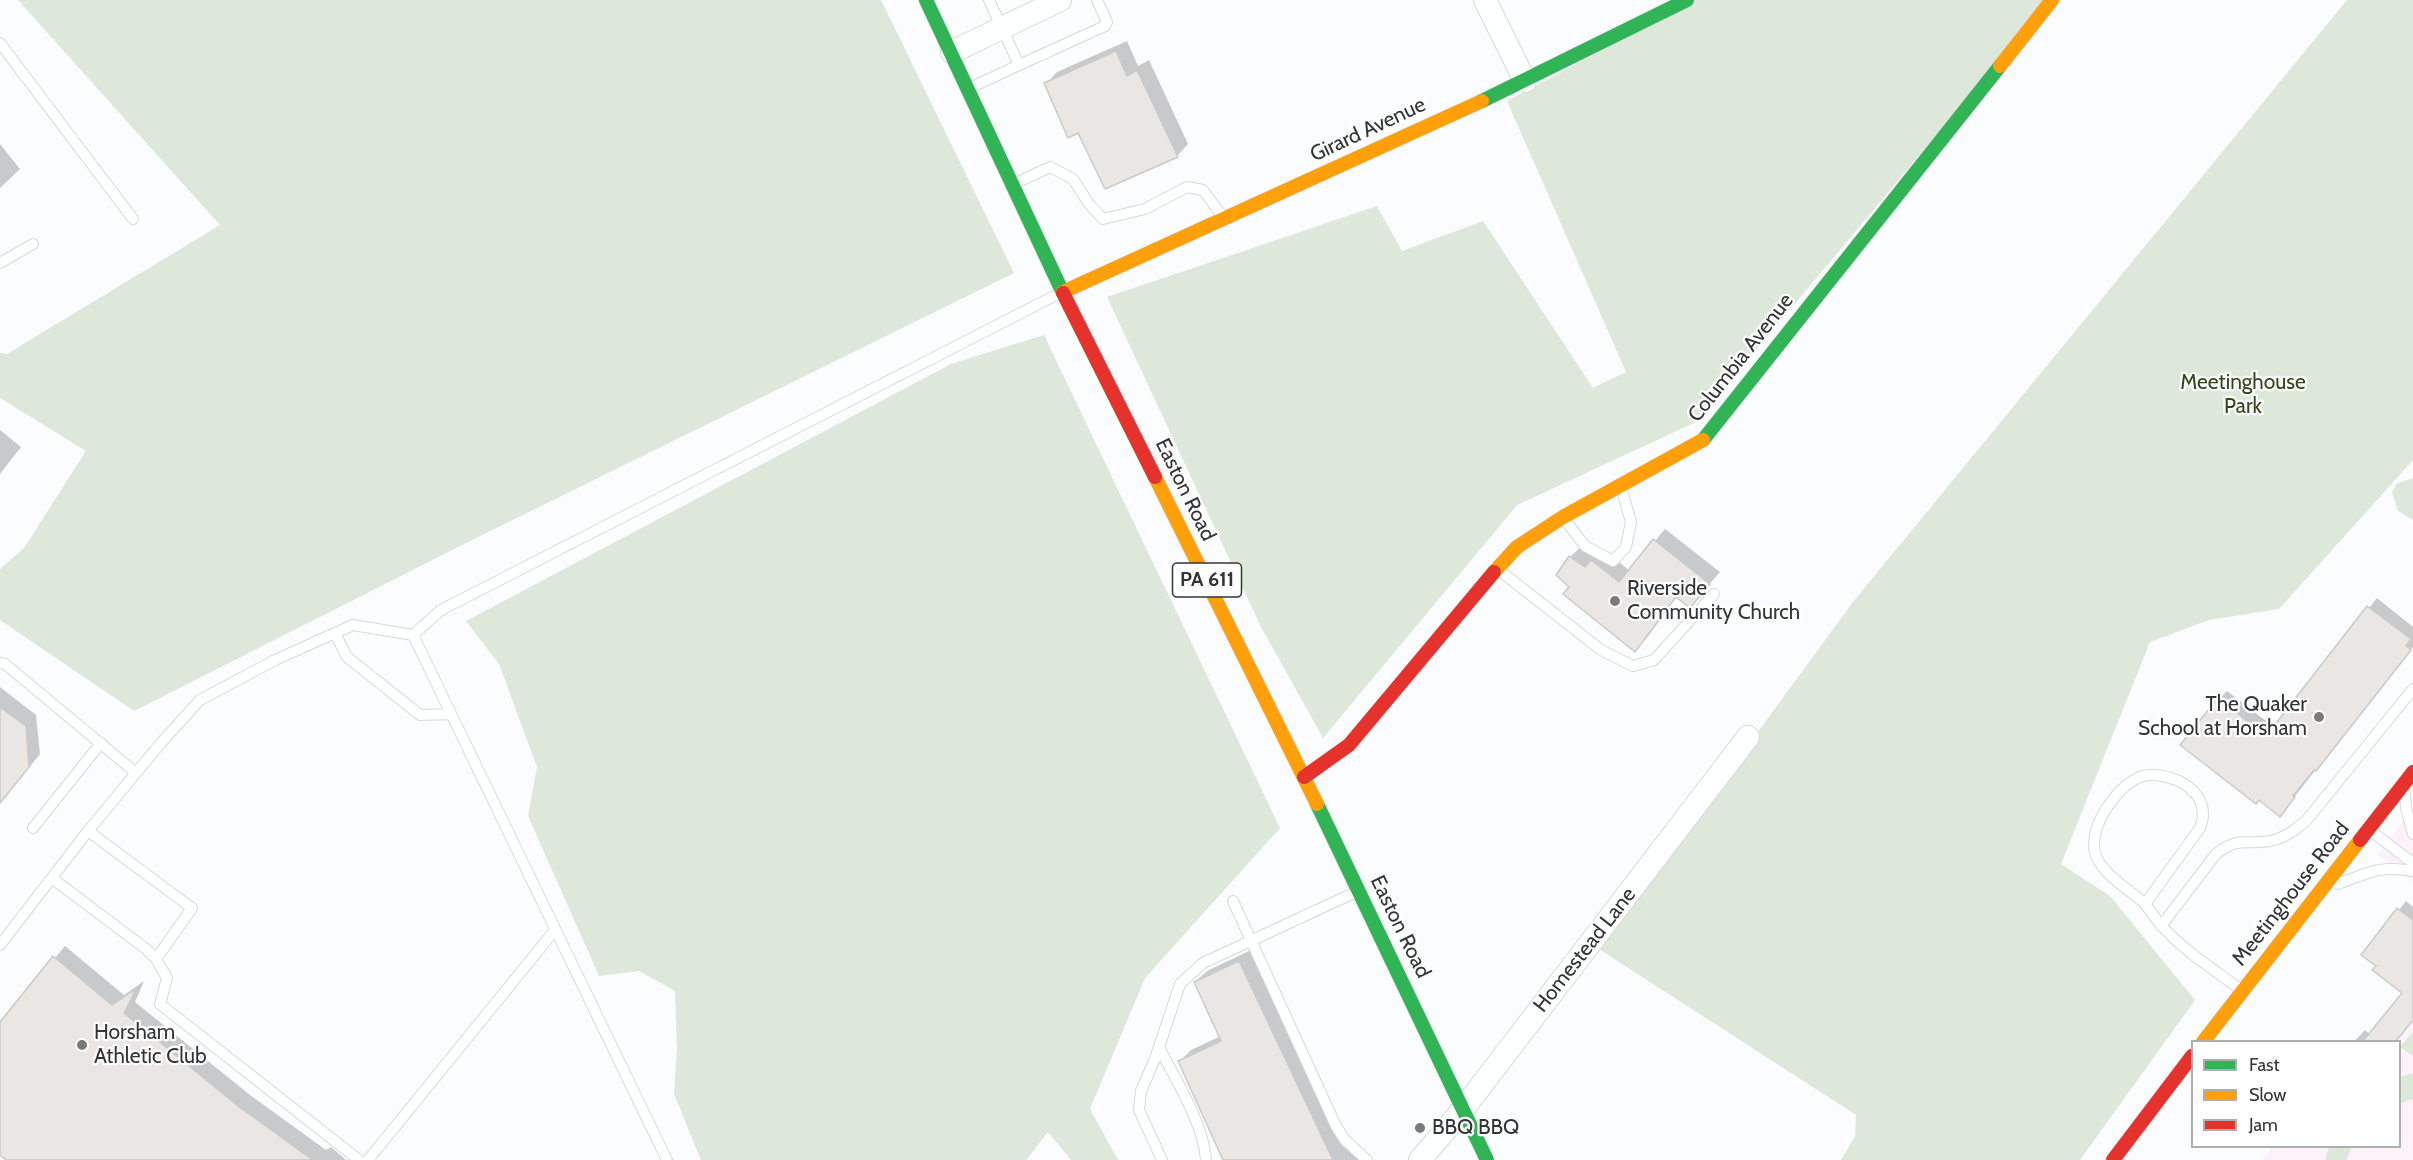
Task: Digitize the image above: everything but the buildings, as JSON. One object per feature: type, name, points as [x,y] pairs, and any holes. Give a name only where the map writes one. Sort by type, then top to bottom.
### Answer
[{"type":"main road","name":"Easton Road","points":[[926,0],[1063,292],[1304,777],[1487,1160]]},
{"type":"main road","name":"Girard Avenue","points":[[1063,292],[1525,81],[1687,0]]},
{"type":"main road","name":"Columbia Avenue","points":[[1304,777],[1348,746],[1517,547],[1563,517],[1703,440],[2052,0]]},
{"type":"main road","name":"Meetinghouse Road","points":[[2205,1040],[2409,777]]},
{"type":"main road","points":[[2116,1159],[2191,1059]]},
{"type":"street","points":[[1485,0],[1525,81]]},
{"type":"street","points":[[951,52],[1049,2]]},
{"type":"street","name":"Homestead Lane","points":[[1420,1160],[1464,1108],[1748,737]]},
{"type":"lane","points":[[989,0],[1019,65]]},
{"type":"lane","points":[[969,89],[1105,26],[1107,21],[1097,0]]},
{"type":"lane","points":[[0,43],[134,219]]},
{"type":"lane","points":[[1013,185],[1050,167],[1073,179],[1089,204],[1103,219],[1145,209],[1187,187],[1203,190],[1224,218]]},
{"type":"lane","points":[[0,263],[33,244]]},
{"type":"lane","points":[[413,635],[441,610],[1063,292]]},
{"type":"lane","points":[[1563,517],[1585,546],[1613,561],[1626,547],[1631,522],[1621,485]]},
{"type":"lane","points":[[1497,568],[1601,651],[1633,666],[1654,660],[1714,594]]},
{"type":"lane","points":[[0,945],[88,831],[200,700],[275,660],[353,625],[413,635]]},
{"type":"lane","points":[[335,633],[347,657],[420,715],[451,714]]},
{"type":"lane","points":[[413,635],[667,1160]]},
{"type":"lane","points":[[0,663],[5,664],[136,773]]},
{"type":"lane","points":[[2161,926],[2216,854],[2225,846],[2244,841],[2273,840],[2296,829],[2306,821],[2413,689]]},
{"type":"lane","points":[[33,828],[101,743]]},
{"type":"lane","points":[[2145,904],[2200,828],[2205,817],[2202,804],[2188,787],[2167,777],[2146,775],[2125,786],[2111,802],[2097,827],[2094,851],[2097,860],[2145,904],[2161,926],[2192,954],[2242,991]]},
{"type":"lane","points":[[2409,777],[2406,808],[2413,834]]},
{"type":"lane","points":[[2368,829],[2413,863]]},
{"type":"lane","points":[[88,831],[192,908],[156,959]]},
{"type":"lane","points":[[2323,889],[2371,870],[2395,868],[2413,871]]},
{"type":"lane","points":[[53,879],[156,959],[167,978],[160,1004],[359,1160]]},
{"type":"lane","points":[[1162,1160],[1139,1110],[1141,1091],[1159,1047],[1180,984],[1203,963],[1359,891]]},
{"type":"lane","points":[[1233,902],[1336,1126],[1345,1140],[1367,1160]]},
{"type":"lane","points":[[368,1160],[555,930]]},
{"type":"lane","points":[[1159,1047],[1195,1122],[1202,1139],[1206,1160]]},
{"type":"shaded area","points":[[2413,808],[2413,882],[2377,854]]},
{"type":"shaded area","points":[[2413,1022],[2413,1160],[2262,1160],[2271,1148],[2401,1148],[2401,1040],[2398,1040]]},
{"type":"green space","points":[[18,0],[881,0],[1014,273],[472,540],[134,711],[0,620],[0,569],[24,548],[86,451],[0,398],[0,353],[7,354],[220,225]]},
{"type":"green space","points":[[1697,0],[2049,0],[1696,422],[1517,505],[1323,738],[1261,627],[1107,297],[1377,206],[1402,251],[1483,221],[1593,388],[1626,372],[1507,101]]},
{"type":"green space","name":"Meetinghouse Park","points":[[2347,0],[2413,0],[2413,460],[2279,609],[2209,620],[2150,642],[2061,864],[2110,896],[2195,1000],[2080,1160],[1841,1160],[1855,1136],[1856,1115],[1599,949],[1853,602]]},
{"type":"green space","points":[[1044,335],[1280,828],[1145,978],[1090,1109],[1118,1160],[1071,1160],[1048,1132],[1026,1160],[701,1160],[674,1094],[677,1048],[675,991],[639,971],[599,976],[528,816],[537,767],[499,664],[466,621],[951,364]]},
{"type":"green space","points":[[2413,478],[2413,520],[2398,511],[2392,493],[2396,484]]},
{"type":"green space","points":[[2413,1032],[2413,1056],[2401,1046]]},
{"type":"green space","points":[[2413,1073],[2413,1099],[2401,1103],[2401,1077]]},
{"type":"green space","points":[[2328,1148],[2352,1148],[2346,1160],[2325,1160]]},
{"type":"traffic: fast","points":[[926,0],[1063,293]]},
{"type":"traffic: fast","points":[[1482,101],[1687,0]]},
{"type":"traffic: fast","points":[[1703,440],[2000,66]]},
{"type":"traffic: fast","points":[[1317,804],[1487,1160]]},
{"type":"traffic: slow","points":[[2000,66],[2052,0]]},
{"type":"traffic: slow","points":[[1063,292],[1482,101]]},
{"type":"traffic: slow","points":[[1494,572],[1517,547],[1563,517],[1703,440]]},
{"type":"traffic: slow","points":[[1155,477],[1317,804]]},
{"type":"traffic: slow","points":[[2205,1040],[2360,840]]},
{"type":"traffic: jam","points":[[1063,293],[1155,477]]},
{"type":"traffic: jam","points":[[1304,777],[1349,745],[1494,572]]},
{"type":"traffic: jam","points":[[2360,840],[2413,772]]},
{"type":"traffic: jam","points":[[2113,1160],[2191,1057]]},
{"type":"place","name":"Riverside Community Church","points":[[1615,601]]},
{"type":"place","name":"The Quaker School at Horsham","points":[[2319,717]]},
{"type":"place","name":"Horsham Athletic Club","points":[[82,1045]]},
{"type":"place","name":"BBQ BBQ","points":[[1420,1128]]}]
